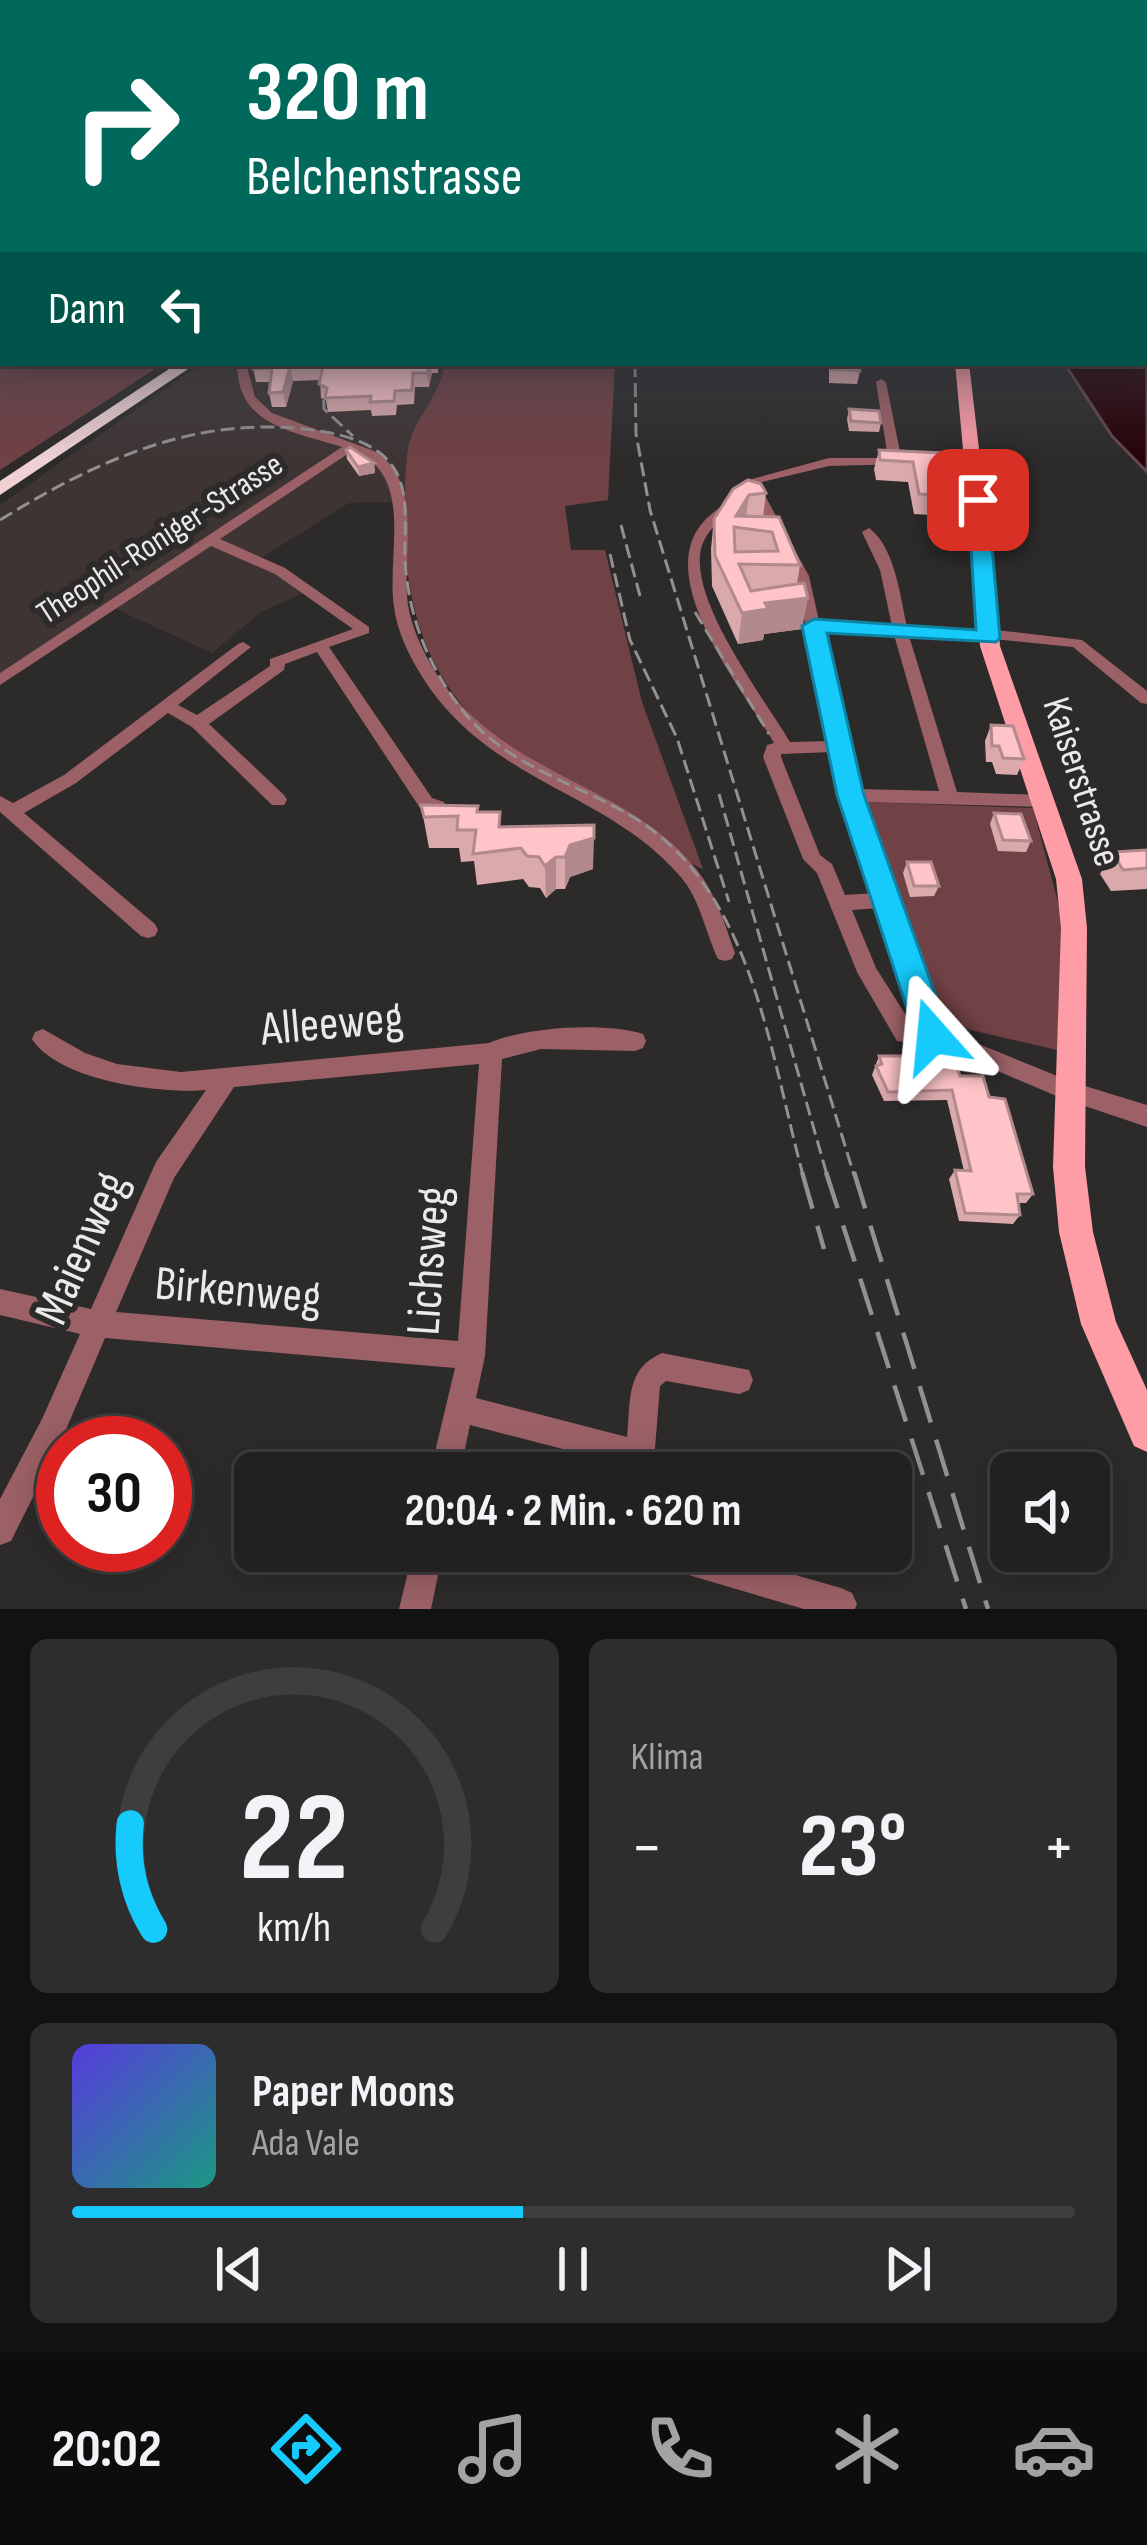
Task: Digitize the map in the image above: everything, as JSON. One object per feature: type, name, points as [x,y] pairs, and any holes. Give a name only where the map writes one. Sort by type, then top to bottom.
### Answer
[{"type":"highway","points":[[0,479],[172,366]]},
{"type":"highway","points":[[0,489],[184,366]]},
{"type":"main road","name":"Kaiserstrasse","points":[[962,366],[988,636],[1069,879],[1074,928],[1071,1198],[1087,1286],[1147,1433]]},
{"type":"street","points":[[242,366],[252,404],[269,417],[373,453],[395,482],[400,608],[415,650],[467,726],[516,764],[653,839],[696,885],[725,953]]},
{"type":"street","points":[[881,382],[895,460]]},
{"type":"street","name":"Theophil-Roniger-Strasse","points":[[0,680],[351,446]]},
{"type":"street","points":[[920,463],[895,460],[800,466],[751,481],[802,576],[851,795],[933,1036]]},
{"type":"street","points":[[756,493],[723,511],[703,530],[692,561],[713,628],[785,748]]},
{"type":"street","points":[[868,532],[887,570],[950,796]]},
{"type":"street","points":[[198,723],[278,667],[276,662],[364,630],[280,571],[212,541]]},
{"type":"street","points":[[814,626],[1077,643],[1147,699]]},
{"type":"street","points":[[320,645],[432,805]]},
{"type":"street","points":[[148,930],[6,813],[70,778],[243,647]]},
{"type":"street","points":[[165,704],[198,723],[278,800]]},
{"type":"street","points":[[838,746],[773,749],[772,758],[812,859],[825,869],[867,972],[905,1034],[933,1036],[1069,1091],[1147,1116]]},
{"type":"street","points":[[851,795],[1043,801]]},
{"type":"street","points":[[837,903],[887,900]]},
{"type":"street","name":"Alleeweg","points":[[43,1039],[78,1060],[130,1077],[182,1082],[491,1053],[502,1046],[574,1039],[635,1041]]},
{"type":"street","name":"Lichsweg","points":[[451,1452],[471,1356],[491,1053]]},
{"type":"street","name":"Maienweg","points":[[0,1530],[52,1429],[165,1170],[229,1076]]},
{"type":"street","name":"Birkenweg","points":[[0,1302],[96,1324],[471,1356]]},
{"type":"street","points":[[639,1452],[647,1379],[662,1367],[739,1380]]},
{"type":"street","points":[[460,1408],[602,1452]]},
{"type":"street","points":[[415,1609],[423,1572]]},
{"type":"street","points":[[731,1572],[841,1604]]},
{"type":"shaded area","points":[[0,366],[159,366],[0,470]]},
{"type":"shaded area","points":[[198,366],[443,366],[438,392],[413,433],[407,453],[404,502],[349,503],[261,558],[303,593],[261,612],[212,653],[105,604],[0,674],[0,505]]},
{"type":"shaded area","points":[[444,366],[615,366],[608,500],[565,506],[571,550],[605,550],[642,702],[703,869],[632,815],[546,772],[494,737],[462,705],[438,670],[421,632],[411,591],[404,502],[409,443]]},
{"type":"shaded area","points":[[1066,366],[1147,366],[1147,472],[1112,436]]},
{"type":"shaded area","points":[[862,802],[1033,808],[1063,921],[1057,1050],[937,1022]]},
{"type":"building","points":[[252,366],[323,366],[290,367],[283,392],[269,393],[272,368]]},
{"type":"building","points":[[323,366],[429,366],[427,373],[413,373],[412,390],[395,391],[394,401],[370,402],[371,396],[325,398],[327,388],[319,384]]},
{"type":"building","points":[[859,366],[860,371],[831,369]]},
{"type":"building","points":[[849,409],[879,411],[881,423],[851,421]]},
{"type":"building","points":[[350,447],[374,463],[358,467],[346,450]]},
{"type":"building","points":[[879,450],[943,453],[945,459],[968,462],[972,497],[919,494],[913,462],[880,460]]},
{"type":"building","points":[[748,480],[761,484],[766,493],[749,495],[736,516],[779,517],[800,565],[739,564],[751,591],[804,583],[808,598],[765,603],[768,609],[742,613],[715,556],[714,519],[733,489]],"holes":[[[734,527],[772,532],[778,551],[735,552]]]},
{"type":"building","points":[[991,725],[1013,726],[1024,759],[1003,758],[999,746],[992,746]]},
{"type":"building","points":[[421,805],[478,806],[477,812],[500,812],[499,827],[594,825],[594,838],[570,845],[565,857],[556,857],[545,866],[521,848],[473,854],[476,830],[457,830],[458,816],[424,817]]},
{"type":"building","points":[[994,813],[1021,814],[1031,841],[1003,840]]},
{"type":"building","points":[[1147,850],[1147,868],[1123,870],[1112,852]]},
{"type":"building","points":[[907,862],[931,862],[939,886],[914,886]]},
{"type":"building","points":[[912,1051],[951,1051],[960,1076],[983,1076],[989,1097],[1005,1099],[1033,1194],[1017,1194],[1020,1215],[965,1213],[955,1170],[971,1171],[952,1090],[888,1092],[876,1066],[882,1064],[879,1056],[914,1056]]},
{"type":"railway","points":[[635,366],[636,434],[650,510],[854,1175]]},
{"type":"railway","points":[[323,380],[324,409],[353,436]]},
{"type":"railway","points":[[0,520],[115,459],[196,434],[280,427],[336,434],[378,452],[394,468],[402,488],[407,581],[416,623],[432,663],[455,700],[506,750],[638,820],[677,852],[708,890],[751,980],[803,1175]]},
{"type":"railway","points":[[621,525],[640,596]]},
{"type":"railway","points":[[610,554],[630,640],[677,738],[729,902]]},
{"type":"railway","points":[[695,612],[769,734]]},
{"type":"railway","points":[[719,794],[827,1175]]},
{"type":"railway","points":[[802,1172],[824,1249]]},
{"type":"railway","points":[[826,1172],[966,1609]]},
{"type":"railway","points":[[854,1172],[988,1609]]},
{"type":"route","points":[[933,1036],[851,795],[814,626],[988,638],[978,500]]}]
